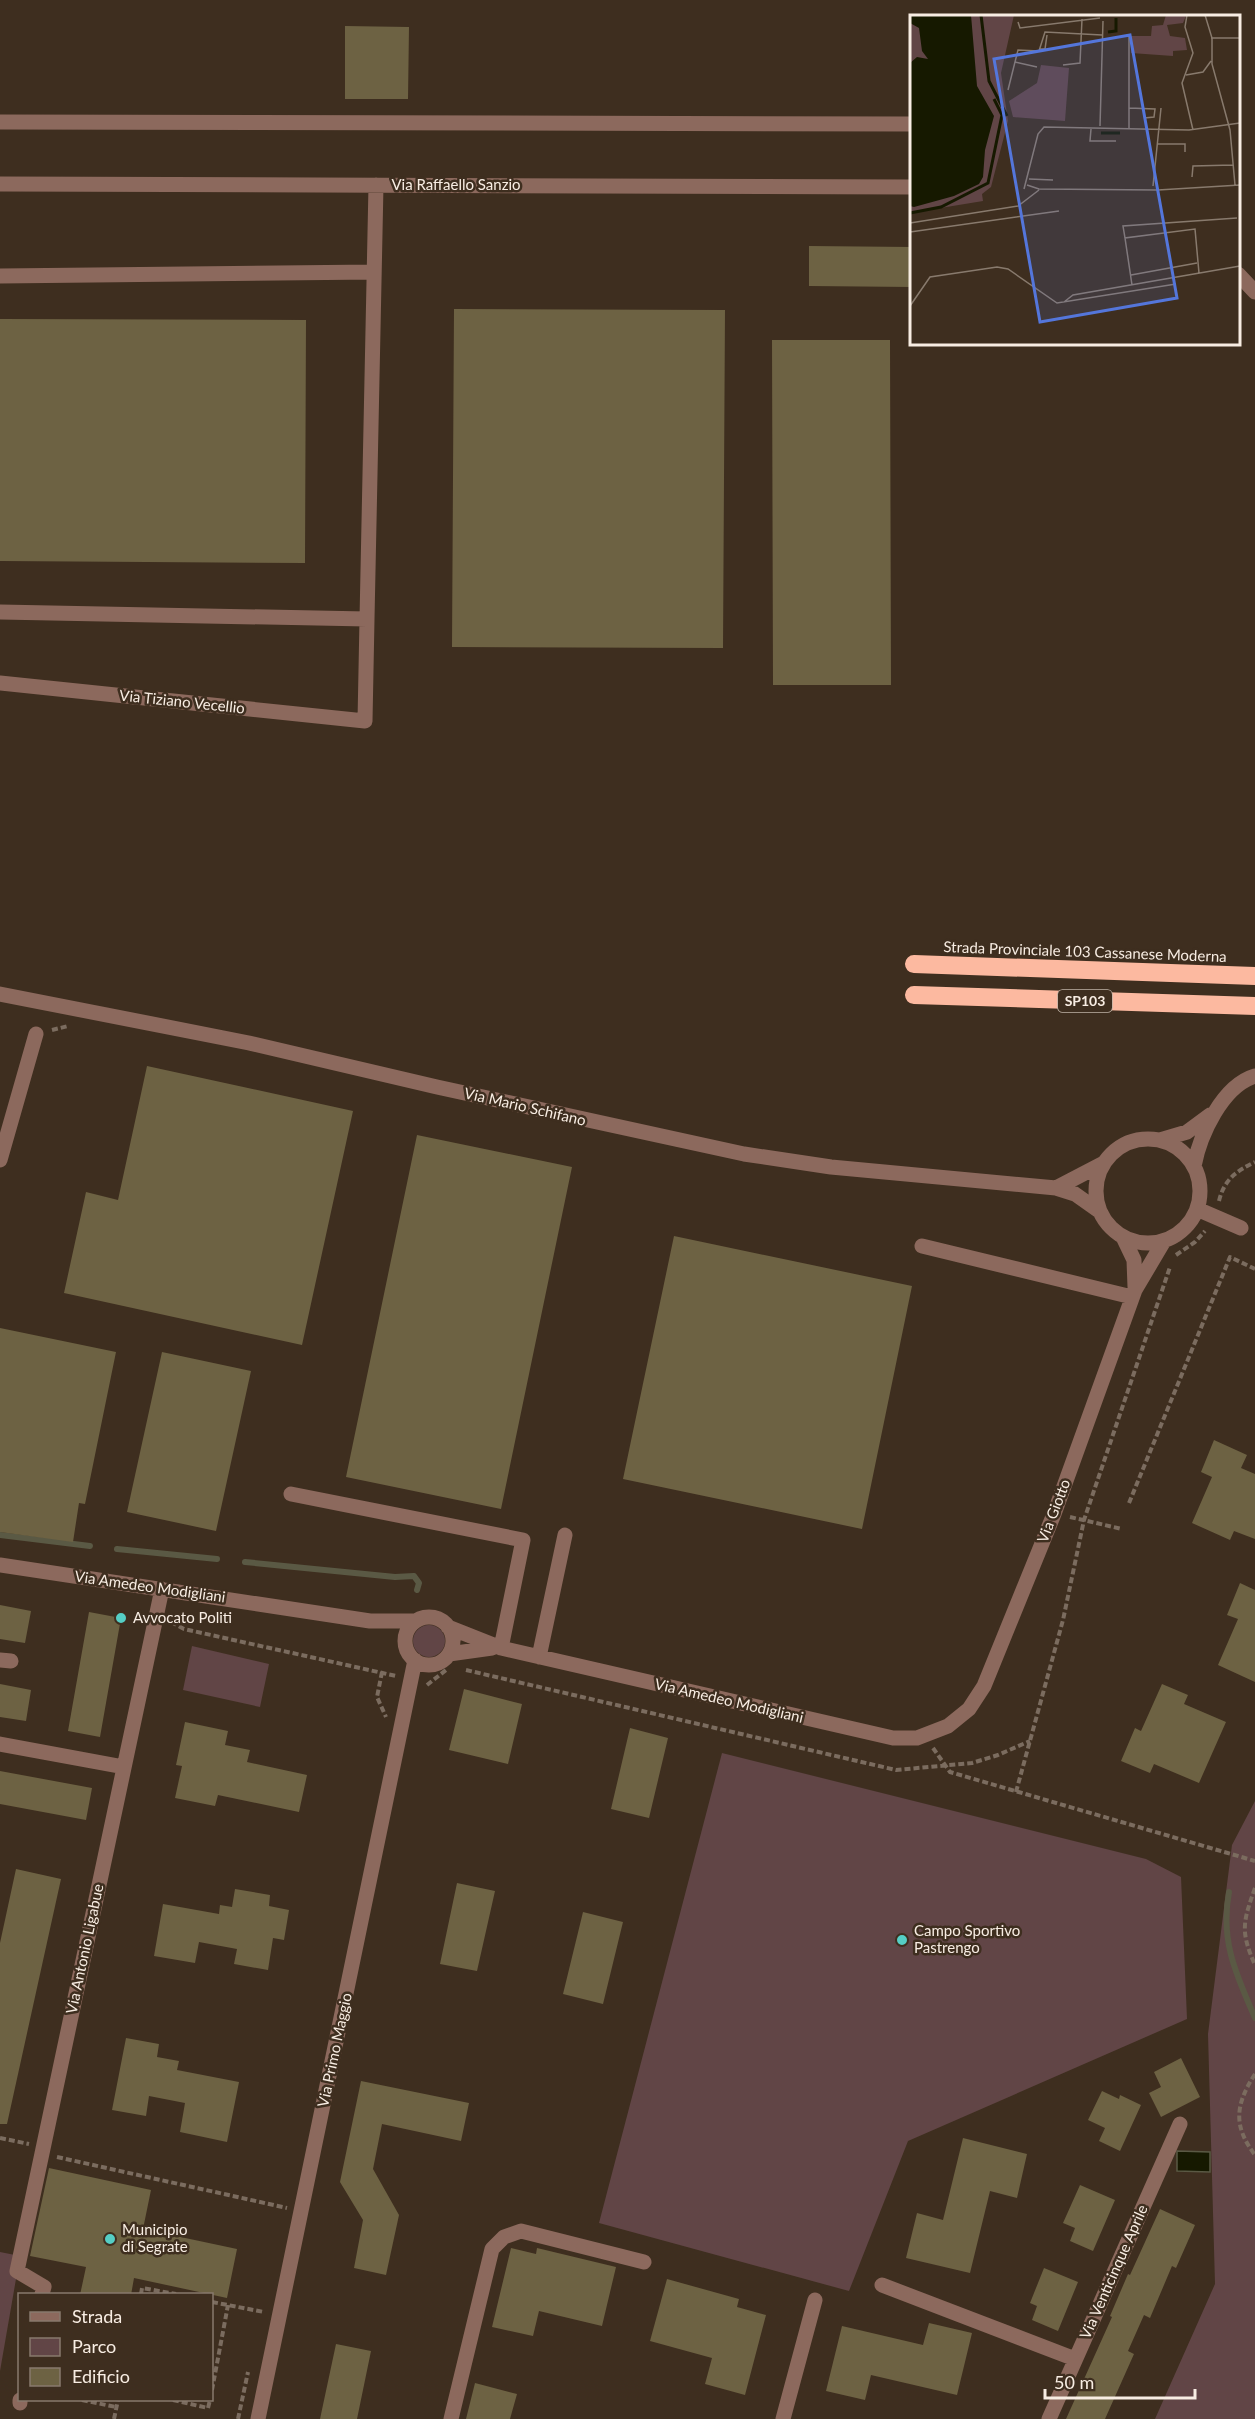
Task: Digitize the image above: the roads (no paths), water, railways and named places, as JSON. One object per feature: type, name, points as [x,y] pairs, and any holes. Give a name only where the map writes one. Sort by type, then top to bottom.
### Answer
[{"type":"highway","name":"Strada Provinciale 103 Cassanese Moderna","points":[[914,964],[1255,976]]},
{"type":"highway","name":"SP103","points":[[914,995],[1255,1006]]},
{"type":"street","points":[[0,122],[910,124]]},
{"type":"street","name":"Via Raffaello Sanzio","points":[[0,184],[910,187]]},
{"type":"street","points":[[0,612],[368,620],[376,185]]},
{"type":"street","points":[[0,276],[374,272]]},
{"type":"street","points":[[1240,275],[1255,292]]},
{"type":"street","name":"Via Tiziano Vecellio","points":[[0,683],[365,721],[368,620]]},
{"type":"street","name":"Via Mario Schifano","points":[[0,994],[249,1042],[538,1110],[744,1154],[831,1167],[1056,1188],[1075,1194],[1100,1211]]},
{"type":"street","points":[[0,1160],[36,1034]]},
{"type":"street","points":[[1194,1166],[1204,1129],[1217,1110],[1239,1086],[1255,1076]]},
{"type":"street","points":[[1160,1140],[1187,1132],[1217,1110]]},
{"type":"street","points":[[1144,1139],[1160,1140],[1176,1147],[1194,1166],[1200,1187],[1197,1209],[1183,1230],[1164,1241],[1146,1243],[1123,1237],[1109,1226],[1100,1211],[1096,1186],[1104,1163],[1114,1151],[1128,1142],[1144,1139]]},
{"type":"street","points":[[1056,1188],[1104,1163]]},
{"type":"street","points":[[1197,1209],[1241,1228]]},
{"type":"street","name":"Via Giotto","points":[[1123,1237],[1134,1260],[1133,1294]]},
{"type":"street","name":"Via Giotto","points":[[955,1721],[973,1704],[989,1676],[1054,1514],[1133,1294],[1164,1241]]},
{"type":"street","points":[[922,1246],[1133,1294]]},
{"type":"street","points":[[291,1494],[523,1540],[501,1648]]},
{"type":"street","points":[[539,1656],[565,1535]]},
{"type":"street","name":"Via Amedeo Modigliani","points":[[0,1565],[370,1621],[416,1621]]},
{"type":"street","name":"Via Antonio Ligabue","points":[[42,2293],[44,2287],[17,2271],[162,1589]]},
{"type":"street","points":[[432,1617],[442,1621],[448,1627],[453,1643],[442,1660],[422,1663],[408,1652],[405,1643],[409,1629],[416,1621],[432,1617]]},
{"type":"street","name":"Via Amedeo Modigliani","points":[[370,1621],[405,1643]]},
{"type":"street","name":"Via Amedeo Modigliani","points":[[448,1627],[501,1648],[893,1738],[925,1736],[955,1721]]},
{"type":"street","name":"Via Amedeo Modigliani","points":[[448,1654],[474,1649],[501,1648]]},
{"type":"street","name":"Via Primo Maggio","points":[[258,2419],[412,1681],[422,1663]]},
{"type":"street","points":[[0,1744],[124,1767]]},
{"type":"street","name":"Via Venticinque Aprile","points":[[1049,2419],[1180,2124]]},
{"type":"street","points":[[451,2419],[492,2249],[504,2237],[521,2231],[644,2262]]},
{"type":"street","points":[[882,2285],[1075,2359]]},
{"type":"street","points":[[783,2419],[815,2300]]},
{"type":"waterway","points":[[0,1535],[90,1546]]},
{"type":"waterway","points":[[117,1549],[217,1559]]},
{"type":"waterway","points":[[245,1562],[395,1577],[414,1576],[419,1583],[417,1590]]},
{"type":"waterway","points":[[1229,1892],[1228,1942],[1236,1972],[1255,2018]]},
{"type":"place","name":"Avvocato Politi","points":[[121,1618]]},
{"type":"place","name":"Campo Sportivo Pastrengo","points":[[902,1940]]},
{"type":"place","name":"Municipio di Segrate","points":[[110,2239]]}]
